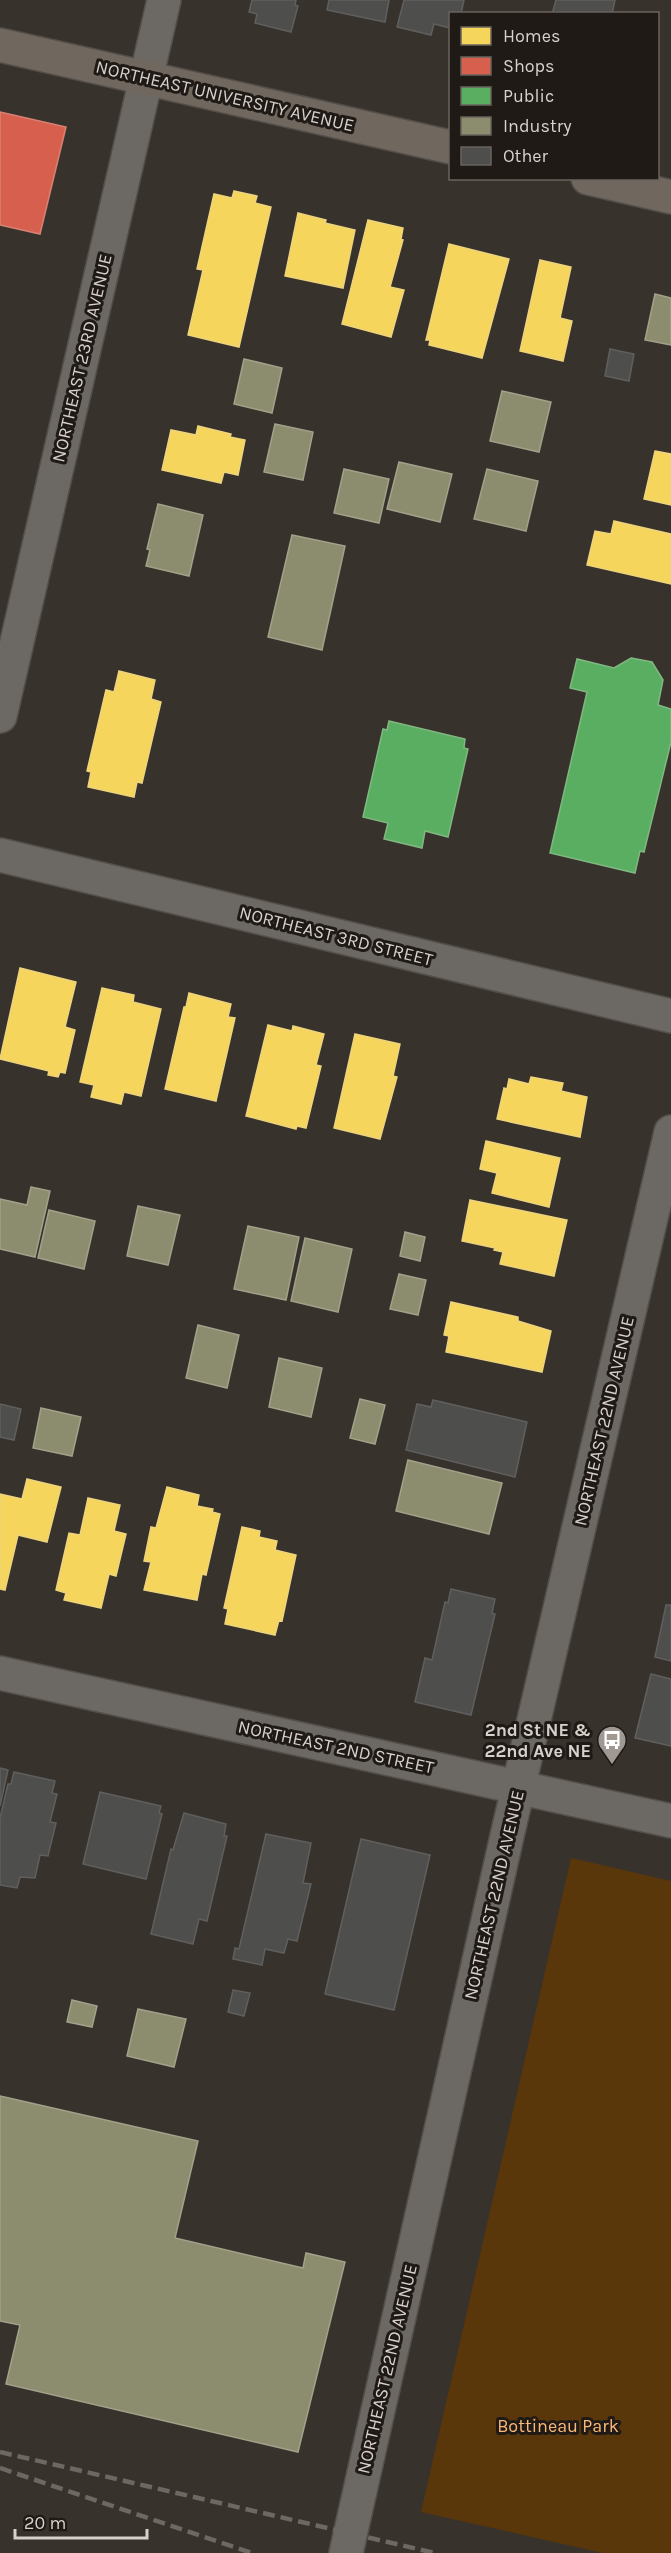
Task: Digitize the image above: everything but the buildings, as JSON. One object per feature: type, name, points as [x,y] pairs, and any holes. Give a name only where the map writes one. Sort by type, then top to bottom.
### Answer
[{"type":"main road","name":"NORTHEAST UNIVERSITY AVENUE","points":[[0,45],[449,147]]},
{"type":"main road","points":[[597,180],[671,197]]},
{"type":"street","name":"NORTHEAST 23RD AVENUE","points":[[0,716],[165,0]]},
{"type":"street","name":"NORTHEAST 3RD STREET","points":[[0,855],[671,1016]]},
{"type":"street","name":"NORTHEAST 22ND AVENUE","points":[[346,2553],[518,1787],[671,1132]]},
{"type":"street","name":"NORTHEAST 2ND STREET","points":[[0,1674],[671,1821]]},
{"type":"green space","name":"Bottineau Park","points":[[571,1858],[671,1881],[671,2553],[603,2553],[421,2512]]},
{"type":"railway","points":[[0,2452],[435,2553]]},
{"type":"railway","points":[[0,2468],[252,2553]]},
{"type":"place","name":"2nd St NE & 22nd Ave NE","points":[[612,1766]]}]
